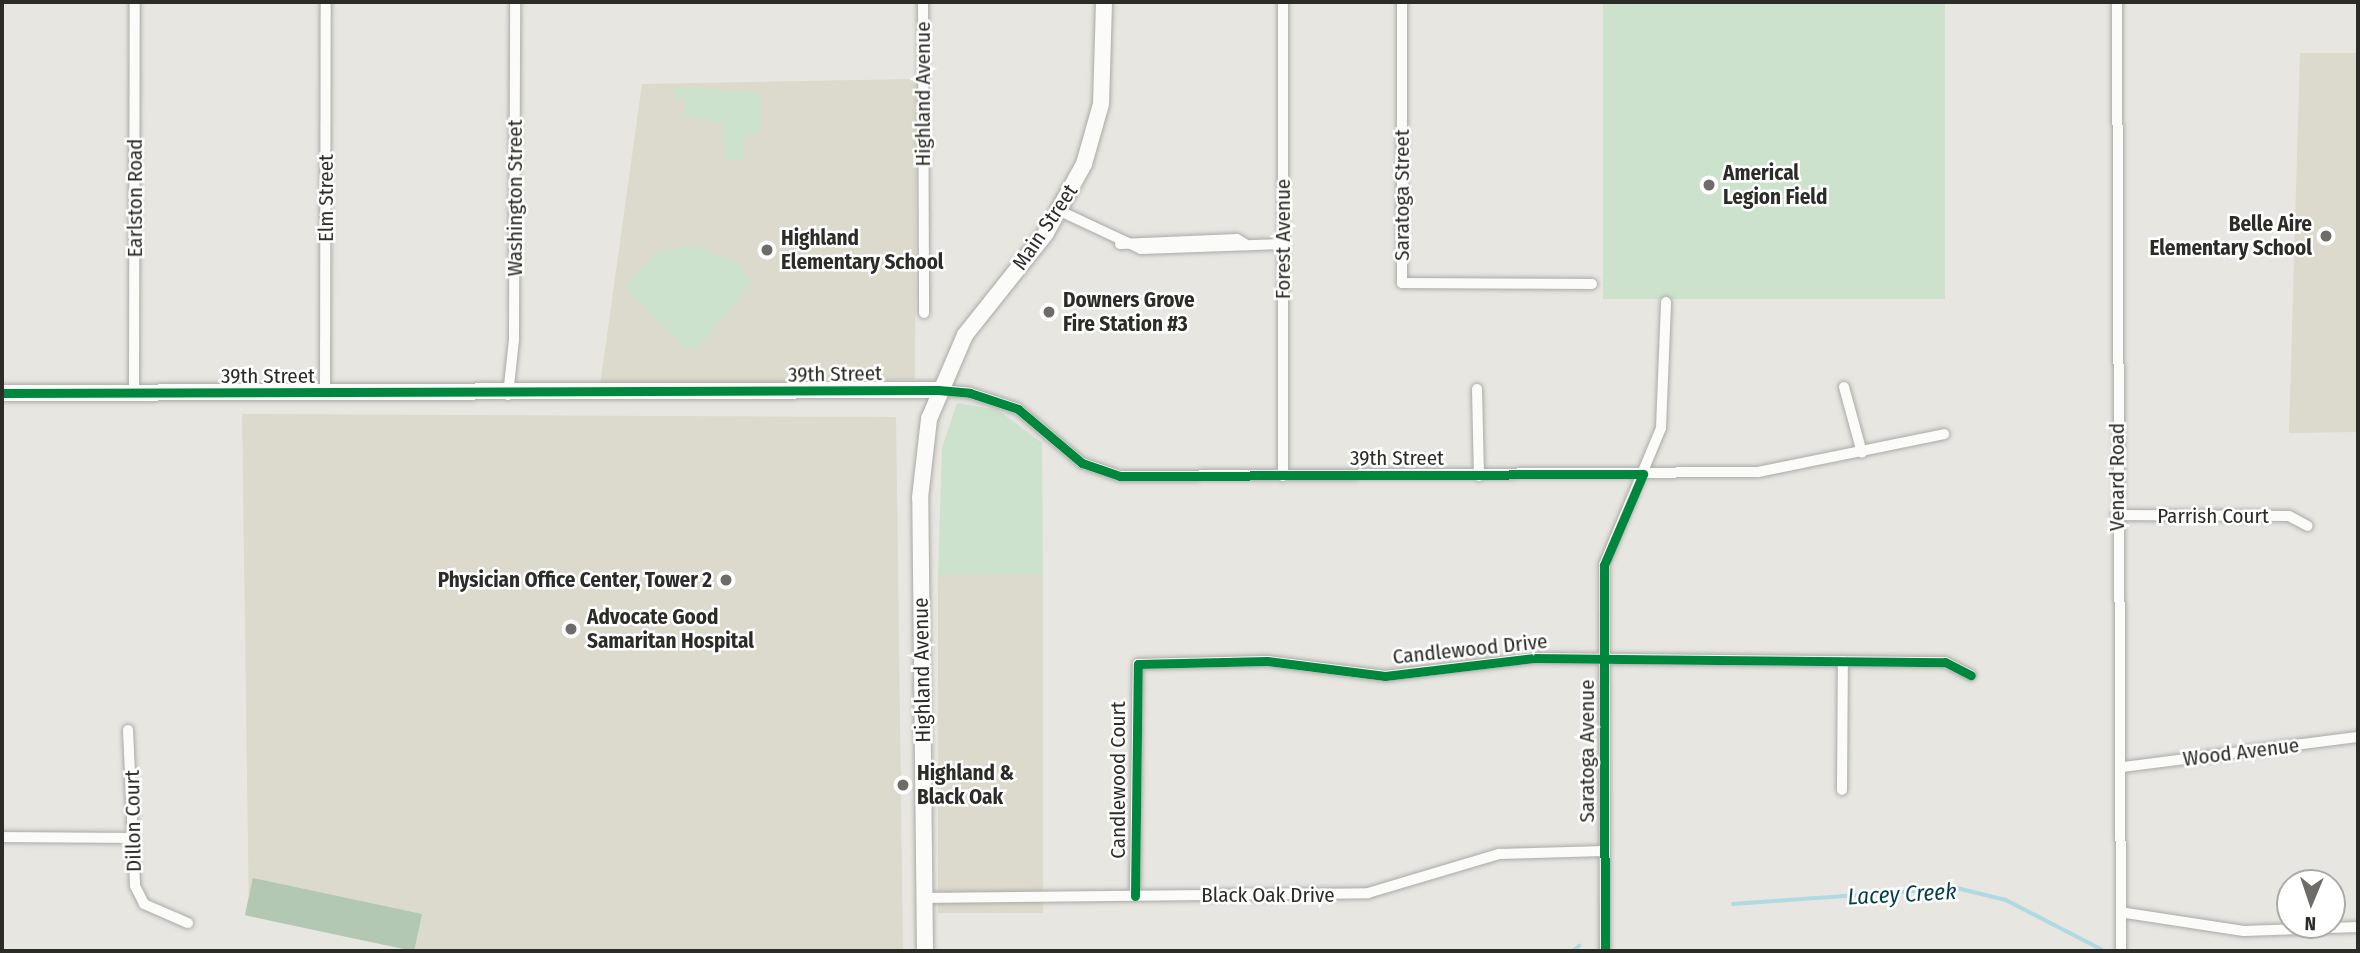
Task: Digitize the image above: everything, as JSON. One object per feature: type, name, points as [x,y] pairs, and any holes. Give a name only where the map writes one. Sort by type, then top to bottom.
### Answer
[{"type":"main road","name":"Main Street","points":[[937,390],[973,325],[1060,211],[1098,124],[1104,2]]},
{"type":"main road","name":"39th Street","points":[[2,393],[508,395],[937,390]]},
{"type":"main road","name":"Highland Avenue","points":[[925,951],[920,488],[937,390]]},
{"type":"street","name":"Earlston Road","points":[[134,394],[135,2]]},
{"type":"street","name":"Elm Street","points":[[325,394],[326,2]]},
{"type":"street","name":"Washington Street","points":[[508,395],[514,340],[515,2]]},
{"type":"street","name":"Highland Avenue","points":[[923,2],[924,313]]},
{"type":"street","name":"Forest Avenue","points":[[1283,2],[1283,476]]},
{"type":"street","name":"Saratoga Street","points":[[1402,2],[1402,283],[1592,284]]},
{"type":"street","name":"Venard Road","points":[[2117,2],[2116,515],[2126,913],[2121,951]]},
{"type":"street","points":[[1060,211],[1120,244],[1178,250],[1283,244]]},
{"type":"street","name":"Saratoga Avenue","points":[[1605,951],[1604,565],[1643,474],[1664,415],[1666,302]]},
{"type":"street","points":[[1844,387],[1862,453]]},
{"type":"street","points":[[1477,389],[1479,475]]},
{"type":"street","name":"39th Street","points":[[937,390],[970,393],[1018,410],[1071,455],[1102,473],[1283,476],[1776,471],[1944,434]]},
{"type":"street","name":"Parrish Court","points":[[2116,515],[2289,516],[2308,526]]},
{"type":"street","name":"Candlewood Drive","points":[[1138,664],[1266,661],[1385,676],[1501,659],[1945,662],[1971,675]]},
{"type":"street","points":[[1842,790],[1843,661]]},
{"type":"street","name":"Candlewood Court","points":[[1135,896],[1138,664]]},
{"type":"street","name":"Dillon Court","points":[[128,730],[132,838],[139,897],[188,923]]},
{"type":"street","name":"Wood Avenue","points":[[2123,767],[2358,737]]},
{"type":"street","points":[[2,837],[132,838]]},
{"type":"street","name":"Black Oak Drive","points":[[925,898],[1368,894],[1499,854],[1604,851]]},
{"type":"street","points":[[2126,913],[2245,931],[2358,927]]},
{"type":"shaded area","name":"Belle Aire Elementary School","points":[[2300,53],[2358,53],[2358,432],[2289,433]]},
{"type":"shaded area","name":"Highland Elementary School","points":[[916,79],[915,379],[600,386],[642,84]]},
{"type":"shaded area","name":"Advocate Good Samaritan Hospital","points":[[242,414],[896,417],[903,951],[414,951],[421,914],[249,915]]},
{"type":"shaded area","points":[[938,574],[1043,574],[1043,913],[938,913]]},
{"type":"green space","points":[[1603,2],[1945,2],[1945,299],[1603,299]]},
{"type":"green space","points":[[675,87],[760,92],[760,134],[744,135],[743,161],[725,160],[722,123],[685,115],[686,100],[675,99]]},
{"type":"green space","points":[[698,245],[738,264],[752,282],[699,348],[684,348],[624,286],[655,253]]},
{"type":"green space","points":[[957,403],[998,410],[1042,443],[1043,574],[938,575],[942,448]]},
{"type":"green space","points":[[253,878],[422,914],[414,951],[245,915]]},
{"type":"waterway","name":"Lacey Creek","points":[[1733,904],[1957,888],[2006,900],[2101,949]]},
{"type":"waterway","name":"Lacey Creek","points":[[1573,951],[1579,946]]},
{"type":"cycle path","points":[[2,393],[938,390],[970,393],[1018,409],[1082,463],[1120,476],[1643,474],[1604,565],[1605,951]]},
{"type":"cycle path","points":[[1135,896],[1138,664],[1267,661],[1385,676],[1534,658],[1945,662],[1971,675]]},
{"type":"place","name":"Americal Legion Field","points":[[1709,185]]},
{"type":"place","name":"Belle Aire Elementary School","points":[[2326,236]]},
{"type":"place","name":"Highland Elementary School","points":[[767,250]]},
{"type":"place","name":"Downers Grove Fire Station #3","points":[[1049,312]]},
{"type":"place","name":"Physician Office Center, Tower 2","points":[[726,580]]},
{"type":"place","name":"Advocate Good Samaritan Hospital","points":[[571,629]]},
{"type":"place","name":"Highland & Black Oak","points":[[903,785]]}]
